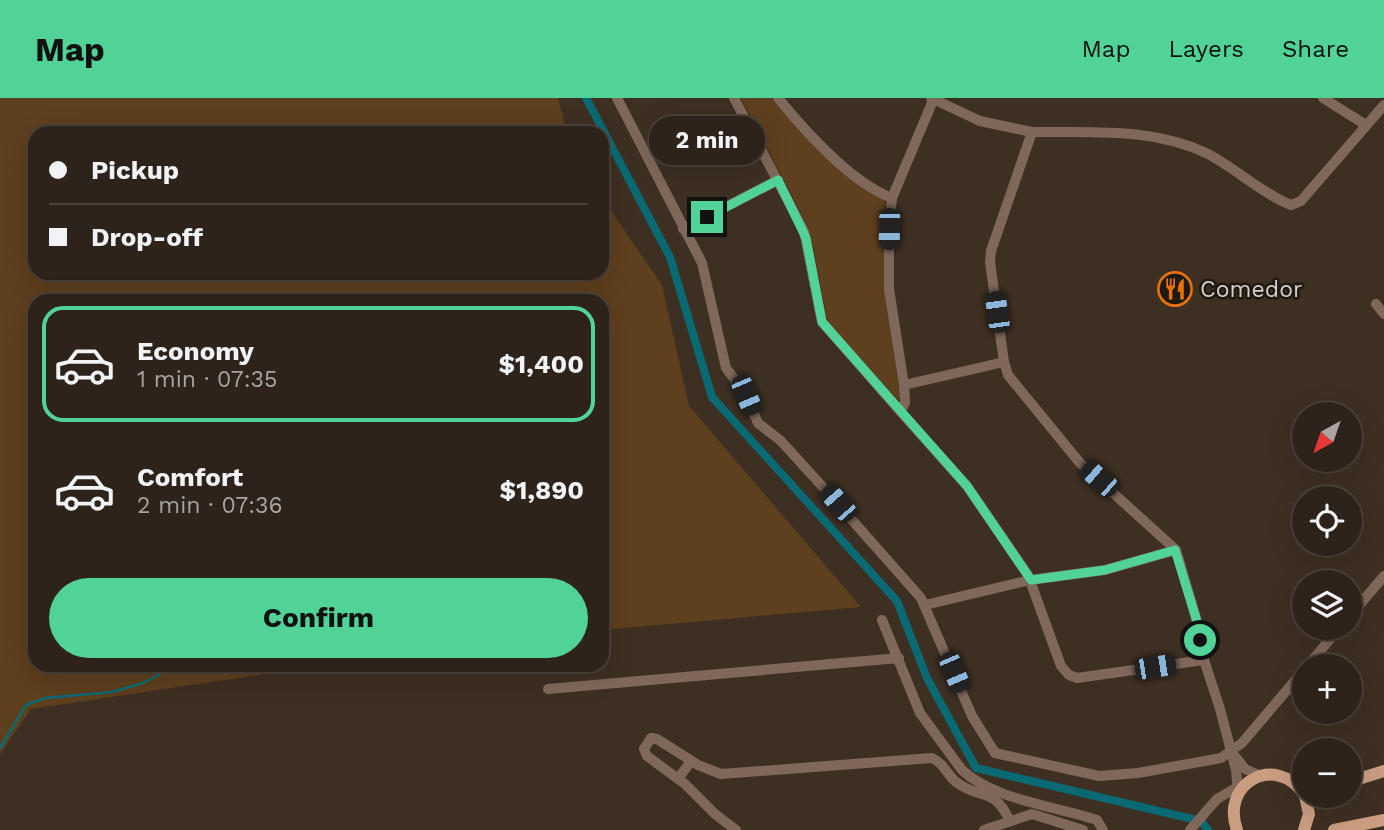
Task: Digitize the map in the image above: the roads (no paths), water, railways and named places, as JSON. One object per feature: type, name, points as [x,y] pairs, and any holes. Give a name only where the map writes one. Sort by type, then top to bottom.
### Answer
[{"type":"main road","points":[[1362,778],[1384,771]]},
{"type":"main road","points":[[1237,830],[1233,817],[1239,791],[1261,776],[1281,776],[1292,784]]},
{"type":"main road","points":[[1304,830],[1309,814],[1307,808]]},
{"type":"main road","points":[[1334,830],[1384,820]]},
{"type":"street","points":[[617,98],[704,268],[726,368],[744,392],[758,423],[781,441],[925,605],[972,716],[995,753],[1099,776],[1221,758],[1241,743],[1292,683]]},
{"type":"street","points":[[734,98],[806,238],[820,319],[973,494],[1031,580],[1061,666],[1074,678],[1205,660]]},
{"type":"street","points":[[778,98],[828,153],[879,192],[892,198]]},
{"type":"street","points":[[900,411],[905,403],[904,385],[889,289],[892,198],[933,98],[980,121],[1032,132],[1139,134],[1187,144],[1219,160],[1291,205],[1301,201],[1384,105]]},
{"type":"street","points":[[1323,98],[1366,125]]},
{"type":"street","points":[[1032,132],[999,223],[990,257],[1004,362],[1010,377],[1053,426],[1080,463],[1175,550],[1231,752],[1241,772],[1239,791],[1220,797],[1190,830]]},
{"type":"street","points":[[683,229],[778,180]]},
{"type":"street","points":[[1376,304],[1384,314]]},
{"type":"street","points":[[904,385],[1004,362]]},
{"type":"street","points":[[925,605],[1031,580],[1105,570],[1175,550]]},
{"type":"street","points":[[1362,602],[1384,576]]},
{"type":"street","points":[[882,620],[920,713],[952,758],[970,777],[1010,796],[1097,820],[1103,830]]},
{"type":"street","points":[[1317,654],[1329,640]]},
{"type":"street","points":[[548,689],[898,658]]},
{"type":"street","points":[[736,830],[647,755],[644,749],[651,738],[657,739],[691,761],[721,774],[937,759],[956,782],[996,798],[1010,821]]},
{"type":"street","points":[[678,779],[691,761]]},
{"type":"street","points":[[1241,772],[1261,776]]},
{"type":"street","points":[[984,830],[1032,814],[1083,830]]},
{"type":"waterway","points":[[586,98],[601,126]]},
{"type":"waterway","points":[[609,142],[670,257],[712,397],[897,601],[927,678],[976,768],[1201,821],[1208,830]]},
{"type":"waterway","points":[[0,748],[26,705],[45,698],[112,692],[143,683],[162,673],[174,672]]},
{"type":"waterway","points":[[206,672],[230,672]]},
{"type":"place","name":"Comedor","points":[[1175,289]]}]
